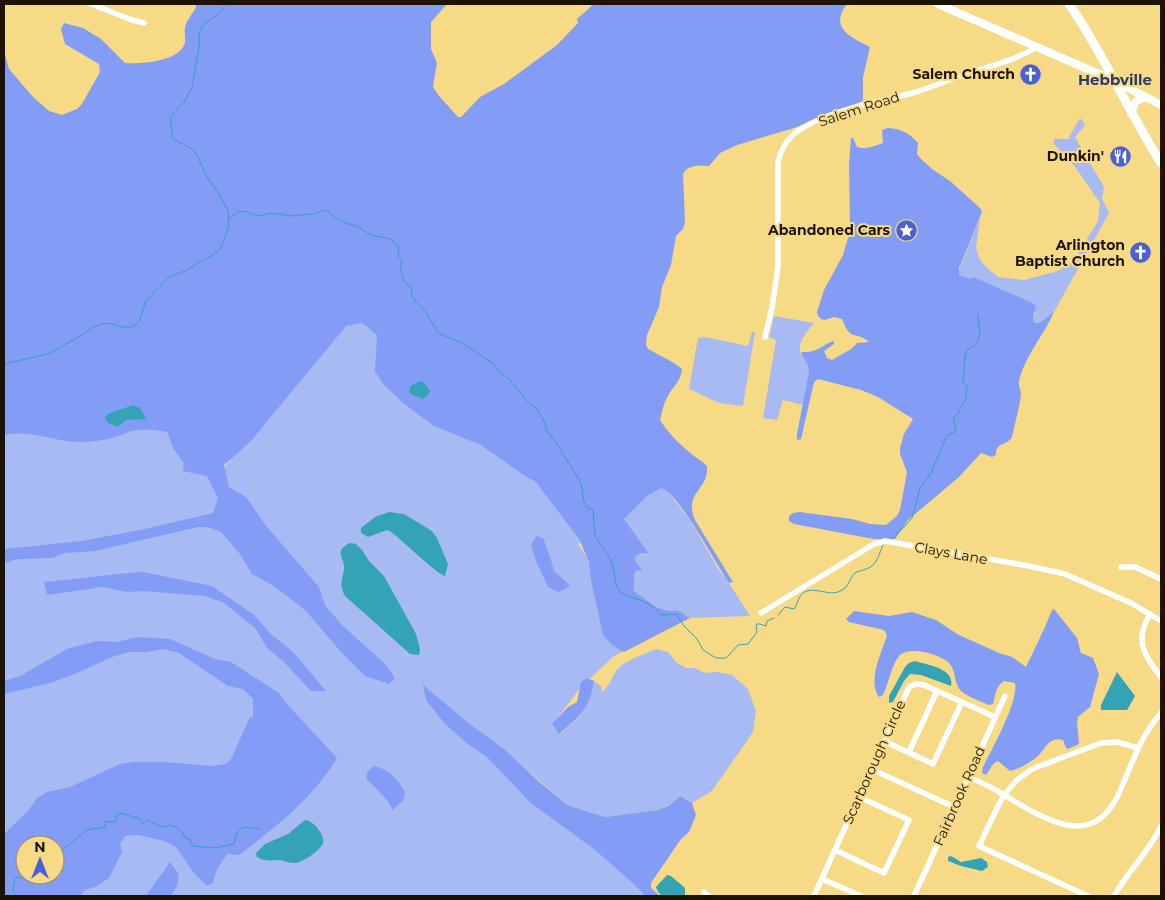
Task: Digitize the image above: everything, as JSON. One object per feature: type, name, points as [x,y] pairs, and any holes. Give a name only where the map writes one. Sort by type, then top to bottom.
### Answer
[{"type":"main road","points":[[938,4],[1115,82],[1161,105]]},
{"type":"main road","points":[[1069,4],[1088,32],[1161,163]]},
{"type":"main road","points":[[1131,112],[1136,101],[1146,97]]},
{"type":"street","points":[[91,4],[144,23]]},
{"type":"street","name":"Salem Road","points":[[765,338],[772,308],[778,266],[778,163],[781,151],[789,140],[802,129],[849,109],[930,88],[964,74],[1016,58],[1037,47]]},
{"type":"street","name":"Clays Lane","points":[[761,613],[874,544],[885,541],[1065,574],[1131,603],[1161,621]]},
{"type":"street","points":[[1121,567],[1135,567],[1161,579]]},
{"type":"street","points":[[1150,614],[1143,630],[1142,645],[1147,658],[1161,677]]},
{"type":"street","name":"Scarborough Circle","points":[[814,896],[909,687],[913,684],[920,684],[995,717]]},
{"type":"street","points":[[909,752],[937,691]]},
{"type":"street","name":"Fairbrook Road","points":[[914,896],[1005,696]]},
{"type":"street","points":[[884,741],[933,764],[962,702]]},
{"type":"street","points":[[968,777],[1004,795],[1027,810],[1054,822],[1070,826],[1089,824],[1096,821],[1112,807],[1138,748],[1150,727],[1161,713]]},
{"type":"street","points":[[1088,896],[979,846],[1004,795],[1017,780],[1032,769],[1095,744],[1117,742],[1138,748]]},
{"type":"street","points":[[872,769],[954,807]]},
{"type":"street","points":[[835,850],[884,873],[909,820],[859,797]]},
{"type":"street","points":[[1114,896],[1124,878],[1155,838],[1161,826]]},
{"type":"street","points":[[822,878],[861,896]]},
{"type":"shaded area","points":[[196,4],[447,4],[431,22],[431,49],[437,63],[433,87],[458,117],[461,117],[480,97],[504,84],[557,45],[578,23],[577,19],[594,4],[847,4],[840,19],[841,26],[849,35],[870,47],[863,77],[863,101],[794,128],[737,145],[720,153],[709,166],[694,166],[685,171],[683,174],[685,222],[683,229],[676,236],[671,265],[662,287],[659,307],[647,335],[646,345],[648,349],[682,369],[679,380],[666,400],[660,420],[680,444],[707,466],[707,474],[692,503],[692,511],[695,520],[733,582],[729,583],[677,501],[661,488],[647,496],[624,519],[649,554],[640,553],[635,557],[635,561],[642,570],[636,571],[634,574],[634,591],[656,607],[669,611],[679,611],[690,618],[624,652],[612,645],[603,635],[589,562],[579,539],[535,481],[481,445],[434,426],[402,402],[383,384],[375,371],[377,335],[362,323],[346,326],[250,442],[224,465],[229,487],[246,497],[266,526],[319,587],[325,605],[342,625],[385,664],[395,678],[389,684],[365,676],[341,652],[306,611],[274,586],[252,574],[240,554],[221,532],[207,527],[198,527],[95,551],[65,553],[52,558],[18,559],[4,563],[4,549],[82,541],[213,513],[218,498],[207,476],[183,471],[184,464],[173,448],[167,432],[136,430],[104,440],[80,442],[24,434],[4,435],[4,51],[9,69],[33,97],[49,111],[62,115],[77,109],[82,104],[100,72],[99,64],[65,44],[61,29],[64,23],[83,28],[101,39],[125,63],[159,61],[168,58],[181,49],[185,43],[186,25]],"holes":[[[133,405],[145,415],[126,420],[118,427],[108,423],[105,418],[107,414]]]},
{"type":"shaded area","points":[[1080,118],[1085,125],[1075,137],[1104,187],[1102,199],[1109,213],[1054,312],[1039,323],[1034,323],[1033,318],[1036,312],[959,275],[958,272],[980,218],[976,247],[979,258],[998,277],[1024,280],[1058,271],[1073,262],[1098,221],[1100,203],[1076,168],[1054,144],[1054,139],[1068,139]]},
{"type":"shaded area","points":[[888,128],[905,132],[918,143],[917,154],[921,159],[950,181],[982,212],[959,268],[959,275],[970,279],[973,277],[1030,302],[1036,306],[1033,318],[1034,323],[1039,323],[1054,312],[1022,372],[1019,383],[1020,400],[1010,440],[999,446],[996,455],[992,457],[981,453],[959,477],[908,520],[895,539],[874,539],[794,524],[789,521],[789,516],[800,512],[886,525],[897,516],[900,510],[907,472],[900,454],[900,448],[904,434],[913,419],[878,397],[861,390],[818,379],[814,382],[801,439],[797,440],[809,372],[808,365],[801,354],[802,352],[816,350],[834,341],[834,344],[824,351],[827,358],[832,360],[851,349],[857,343],[869,342],[860,336],[851,334],[845,327],[842,319],[834,317],[825,320],[821,319],[817,312],[824,290],[843,255],[848,238],[850,224],[849,165],[851,138],[853,138],[857,147],[873,146],[883,143],[882,130]]},
{"type":"shaded area","points":[[367,280],[667,490],[691,522],[719,570],[750,616],[690,618],[679,611],[669,611],[656,607],[634,591],[634,575],[636,571],[641,570],[634,557],[640,553],[647,555],[624,519],[634,508],[578,544],[641,641],[614,656],[580,688],[553,724],[560,734],[583,712],[590,699],[594,681],[601,686],[602,692],[623,664],[656,649],[668,652],[676,662],[686,668],[695,668],[705,673],[717,672],[732,675],[748,689],[756,711],[753,732],[712,791],[692,803],[680,796],[669,806],[658,810],[605,817],[567,805],[522,766],[657,896],[4,896],[4,349],[83,320],[222,470]]},
{"type":"shaded area","points":[[774,316],[814,323],[803,338],[800,346],[801,355],[807,362],[809,370],[808,385],[803,405],[783,400],[777,420],[763,418],[776,340],[769,337]]},
{"type":"shaded area","points":[[752,332],[755,332],[743,406],[719,403],[689,389],[698,338],[705,337],[748,346]]},
{"type":"shaded area","points":[[420,381],[424,382],[430,391],[423,399],[409,392],[411,386]]},
{"type":"shaded area","points":[[133,405],[140,408],[145,419],[126,420],[118,427],[108,423],[105,418],[107,414]]},
{"type":"shaded area","points":[[389,512],[404,514],[432,531],[448,564],[445,576],[435,570],[391,532],[387,530],[368,537],[361,533],[361,528],[375,517]]},
{"type":"shaded area","points":[[536,536],[543,538],[554,571],[570,586],[559,592],[548,587],[536,561],[531,545]]},
{"type":"shaded area","points":[[350,543],[356,544],[384,576],[416,634],[420,649],[419,655],[410,654],[345,596],[342,586],[344,566],[341,552]]},
{"type":"shaded area","points":[[143,572],[212,586],[254,615],[270,633],[293,652],[326,691],[311,691],[283,661],[267,648],[255,628],[223,602],[204,596],[143,591],[127,592],[102,587],[47,595],[44,582]]},
{"type":"shaded area","points":[[1054,609],[1077,638],[1081,653],[1093,658],[1099,674],[1090,707],[1078,717],[1079,744],[1068,749],[1063,740],[1051,741],[1038,756],[1021,767],[1010,771],[998,761],[994,763],[986,775],[982,773],[983,767],[1009,713],[1015,691],[1015,683],[1004,681],[1001,683],[996,691],[993,704],[989,705],[961,691],[957,685],[953,669],[945,660],[924,652],[909,651],[903,653],[896,660],[883,695],[879,697],[874,683],[875,675],[887,635],[884,630],[849,622],[846,619],[854,611],[889,616],[912,612],[936,620],[959,635],[1012,657],[1026,667]]},
{"type":"shaded area","points":[[138,637],[170,639],[215,659],[231,662],[279,693],[285,702],[337,758],[317,786],[280,823],[239,855],[228,854],[218,867],[213,883],[207,886],[193,872],[176,847],[164,841],[139,835],[125,836],[120,844],[122,852],[109,878],[95,887],[85,890],[80,896],[4,896],[4,834],[28,811],[37,798],[47,792],[70,787],[120,764],[166,762],[212,766],[226,764],[231,759],[250,717],[253,717],[253,699],[243,689],[228,686],[179,653],[163,649],[147,652],[129,652],[112,657],[50,683],[4,694],[4,681],[20,676],[67,649],[97,641],[117,642]]},
{"type":"shaded area","points":[[915,661],[945,671],[951,680],[951,686],[921,675],[910,674],[893,702],[889,703],[889,696],[905,667]]},
{"type":"shaded area","points":[[1117,672],[1135,696],[1127,710],[1101,710],[1101,705]]},
{"type":"shaded area","points":[[587,678],[594,681],[590,699],[578,717],[559,734],[552,724],[568,707],[577,702],[581,682]]},
{"type":"shaded area","points":[[423,685],[471,725],[505,750],[567,805],[605,817],[658,810],[669,806],[680,796],[692,803],[696,815],[689,832],[681,839],[651,883],[651,888],[660,896],[645,896],[594,849],[531,803],[487,757],[468,744],[445,724],[426,700]]},
{"type":"shaded area","points":[[374,766],[389,772],[404,791],[403,800],[393,810],[386,799],[366,778],[368,771]]},
{"type":"shaded area","points":[[305,820],[315,825],[323,840],[322,846],[306,859],[295,863],[265,860],[257,857],[256,853],[265,844],[288,834]]},
{"type":"shaded area","points":[[951,856],[961,862],[981,858],[987,862],[988,867],[982,871],[961,866],[948,861],[948,857]]},
{"type":"shaded area","points":[[170,862],[179,874],[177,886],[171,896],[146,896]]},
{"type":"shaded area","points":[[667,875],[671,876],[685,888],[685,896],[662,896],[658,892],[656,887]]},
{"type":"waterway","points":[[4,364],[48,354],[93,327],[102,324],[109,323],[123,327],[132,327],[138,323],[146,301],[169,277],[187,270],[220,249],[229,227],[228,211],[220,195],[207,177],[196,153],[173,139],[170,117],[185,101],[192,87],[199,48],[199,32],[205,23],[218,14],[226,4]]},
{"type":"waterway","points":[[229,219],[238,212],[244,211],[259,216],[270,213],[292,216],[312,214],[326,210],[340,221],[358,227],[371,235],[391,239],[399,248],[398,257],[402,261],[400,269],[404,281],[411,287],[412,296],[426,312],[438,333],[462,343],[494,364],[527,401],[537,409],[545,423],[546,429],[581,483],[584,502],[588,508],[593,510],[595,536],[609,556],[620,592],[647,603],[661,615],[676,614],[684,626],[697,639],[703,650],[716,658],[726,658],[738,645],[748,644],[757,632],[757,624],[766,626],[767,621],[774,618]]},
{"type":"waterway","points":[[892,539],[912,518],[920,488],[931,473],[947,435],[954,433],[956,429],[953,418],[966,399],[967,387],[963,381],[965,356],[967,350],[976,345],[980,335],[978,315]]},
{"type":"waterway","points":[[778,615],[785,607],[794,609],[801,595],[809,590],[829,593],[842,590],[847,586],[855,573],[873,565],[883,545]]},
{"type":"waterway","points":[[65,848],[87,830],[105,827],[106,821],[115,822],[117,814],[139,818],[143,824],[147,820],[162,827],[171,825],[176,827],[183,833],[185,838],[189,839],[193,846],[215,848],[234,844],[237,833],[243,827],[259,829]]},
{"type":"waterway","points":[[15,879],[13,891],[16,896]]},
{"type":"place","name":"Salem Church","points":[[1031,74]]},
{"type":"place","name":"Dunkin'","points":[[1120,156]]},
{"type":"place","name":"Abandoned Cars","points":[[906,230]]},
{"type":"place","name":"Arlington Baptist Church","points":[[1141,253]]},
{"type":"district","name":"Hebbville","points":[[1115,79]]}]
